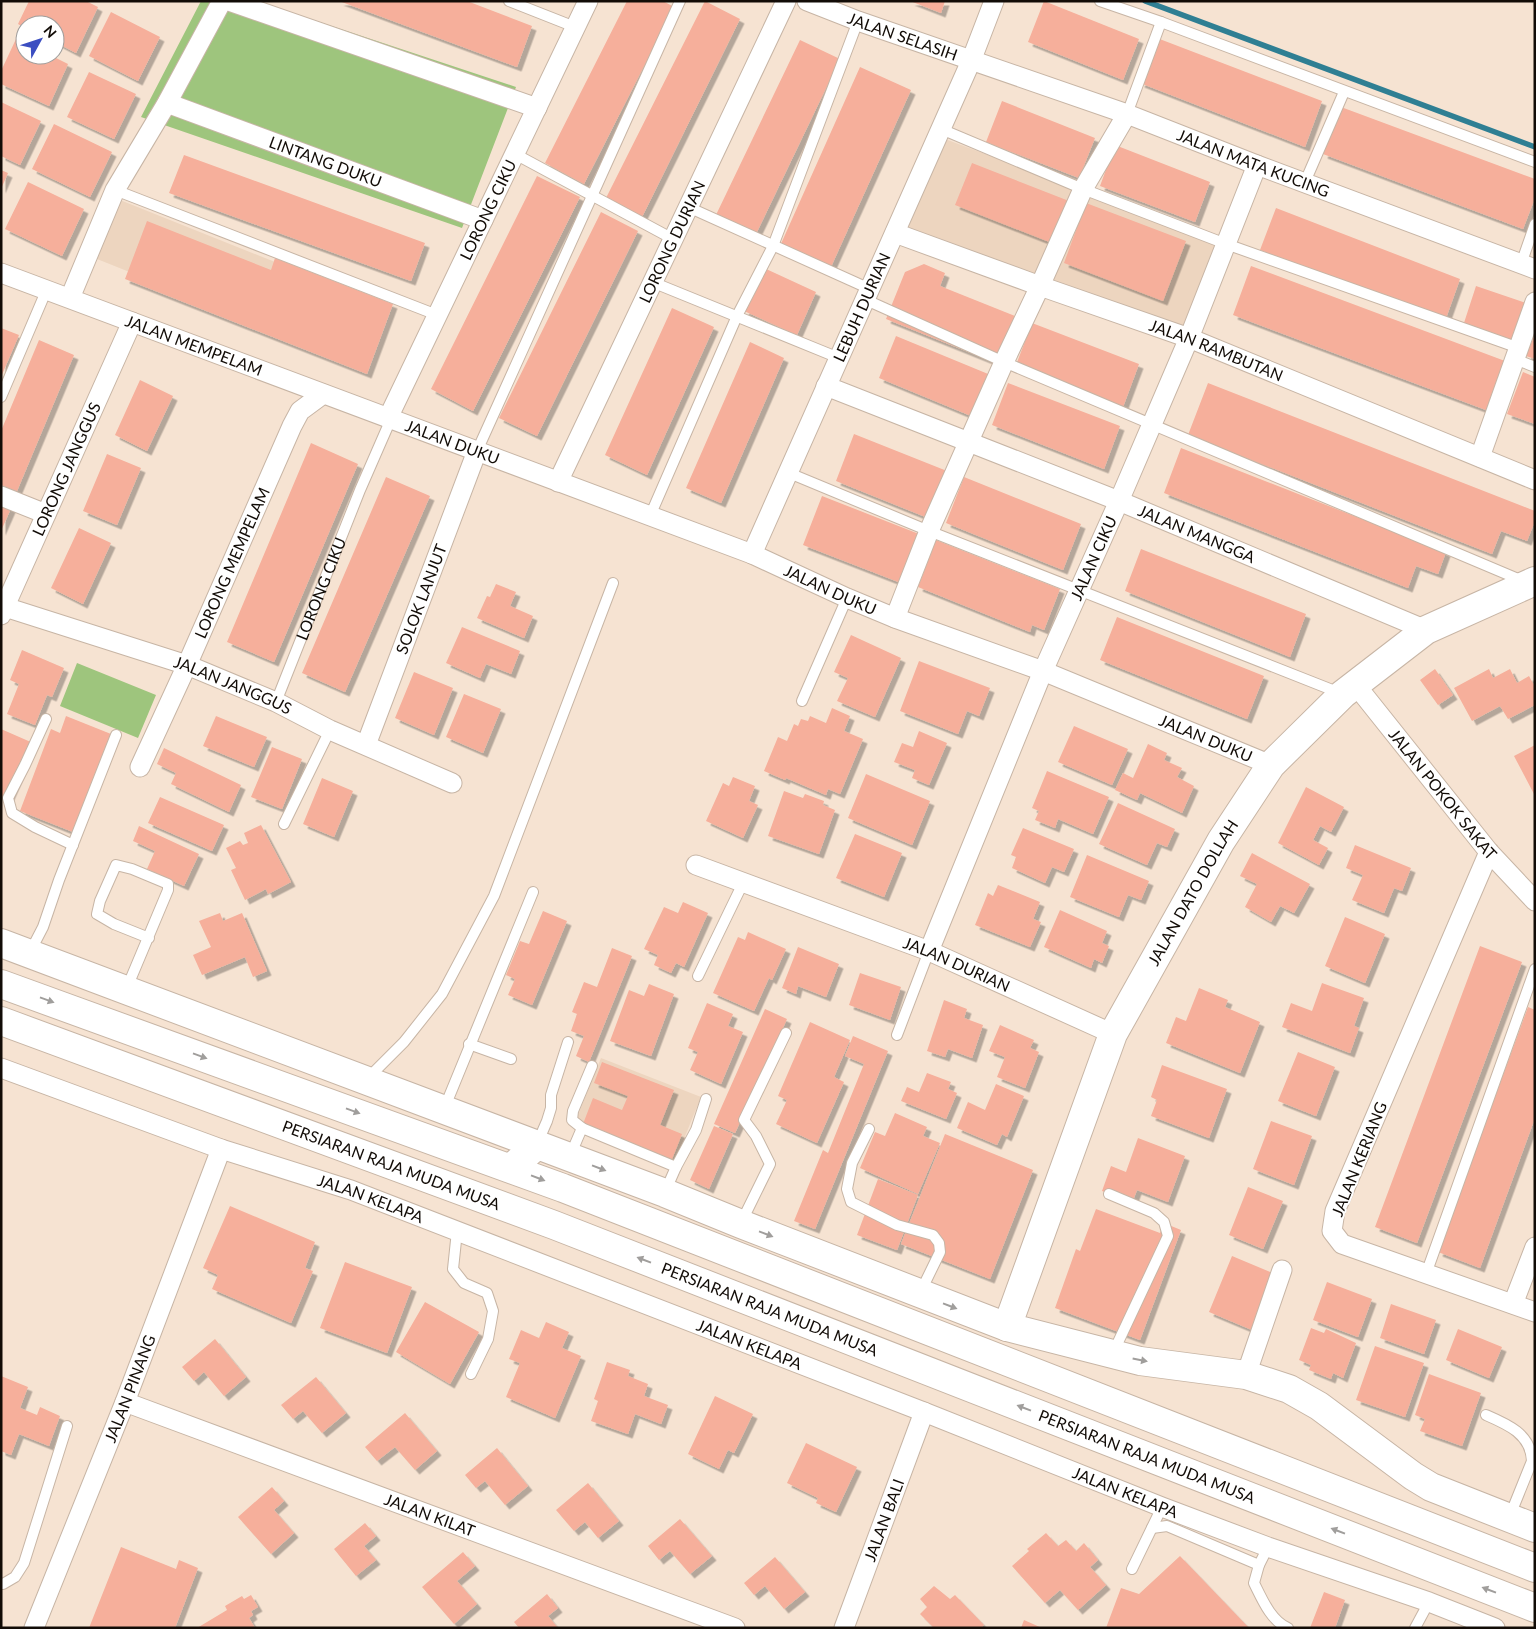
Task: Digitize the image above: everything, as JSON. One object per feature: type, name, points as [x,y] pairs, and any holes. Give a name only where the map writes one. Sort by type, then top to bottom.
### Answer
[{"type":"main road","name":"JALAN DATO DOLLAH","points":[[1007,1327],[1113,1034],[1222,841],[1271,765],[1349,689],[1426,630],[1532,583]]},
{"type":"main road","points":[[1,943],[570,1156],[1007,1327],[1140,1361],[1246,1375],[1289,1389],[1319,1406],[1412,1476],[1431,1487],[1535,1528]]},
{"type":"main road","points":[[1,984],[511,1168],[1535,1568]]},
{"type":"main road","name":"PERSIARAN RAJA MUDA MUSA","points":[[1,1021],[564,1229],[1535,1608]]},
{"type":"main road","points":[[511,1168],[537,1145]]},
{"type":"street","points":[[70,298],[116,190],[168,103],[222,1]]},
{"type":"street","points":[[230,1],[256,6],[537,108]]},
{"type":"street","name":"LORONG CIKU","points":[[389,419],[588,1]]},
{"type":"street","name":"LORONG DURIAN","points":[[558,482],[786,1]]},
{"type":"street","name":"JALAN SELASIH","points":[[807,1],[858,21],[971,60]]},
{"type":"street","name":"LEBUH DURIAN","points":[[752,554],[941,129],[994,1]]},
{"type":"street","name":"JALAN MATA KUCING","points":[[971,60],[1127,114],[1256,165],[1528,267]]},
{"type":"street","name":"LINTANG DUKU","points":[[168,103],[483,220]]},
{"type":"street","points":[[895,618],[929,531],[1083,189],[1127,114]]},
{"type":"street","name":"JALAN CIKU","points":[[929,951],[1043,672],[1152,425],[1256,165]]},
{"type":"street","name":"JALAN RAMBUTAN","points":[[895,233],[1188,338],[1535,480]]},
{"type":"street","name":"JALAN MEMPELAM","points":[[1,273],[389,419]]},
{"type":"street","points":[[1480,457],[1535,302]]},
{"type":"street","name":"LORONG JANGGUS","points":[[3,611],[132,322]]},
{"type":"street","name":"JALAN MANGGA","points":[[826,386],[1120,501],[1426,630]]},
{"type":"street","name":"LORONG MEMPELAM","points":[[140,767],[292,426],[300,412],[323,394]]},
{"type":"street","name":"JALAN DUKU","points":[[389,419],[752,554],[846,598],[895,618],[1043,672],[1271,765]]},
{"type":"street","name":"SOLOK LANJUT","points":[[366,745],[477,452]]},
{"type":"street","points":[[1,496],[46,514]]},
{"type":"street","name":"JALAN JANGGUS","points":[[3,611],[187,665],[276,702],[330,730],[452,783]]},
{"type":"street","name":"JALAN POKOK SAKAT","points":[[1349,689],[1489,852],[1535,901]]},
{"type":"street","name":"JALAN KERIANG","points":[[1489,852],[1334,1210],[1332,1230],[1342,1244],[1535,1312]]},
{"type":"street","name":"JALAN DURIAN","points":[[696,865],[929,951],[1113,1034]]},
{"type":"street","name":"JALAN KELAPA","points":[[1,1068],[221,1149],[351,1190],[924,1412],[1162,1507],[1268,1547],[1429,1602],[1495,1628]]},
{"type":"street","name":"JALAN PINANG","points":[[34,1628],[125,1402],[221,1149]]},
{"type":"street","points":[[1513,1304],[1535,1248]]},
{"type":"street","points":[[1246,1375],[1282,1270]]},
{"type":"street","name":"JALAN KILAT","points":[[125,1402],[735,1628]]},
{"type":"street","name":"JALAN BALI","points":[[844,1628],[924,1412]]},
{"type":"lane","points":[[509,1],[575,27]]},
{"type":"lane","points":[[477,452],[680,1]]},
{"type":"lane","points":[[1100,1],[1535,162]]},
{"type":"lane","points":[[650,516],[737,316],[773,246],[858,21]]},
{"type":"lane","points":[[1127,114],[1161,22]]},
{"type":"lane","points":[[1305,182],[1344,92]]},
{"type":"lane","points":[[941,129],[1083,189],[1517,354],[1535,367]]},
{"type":"lane","points":[[515,154],[673,239]]},
{"type":"lane","points":[[116,190],[437,315]]},
{"type":"lane","points":[[688,207],[773,246],[1004,362],[1532,583]]},
{"type":"lane","points":[[1528,267],[1535,224]]},
{"type":"lane","points":[[652,282],[839,358]]},
{"type":"lane","points":[[1,397],[47,289]]},
{"type":"lane","name":"LORONG CIKU","points":[[276,702],[389,419]]},
{"type":"lane","points":[[789,472],[929,531],[1080,590],[1349,689]]},
{"type":"lane","points":[[366,1080],[404,1042],[442,994],[494,896],[613,583]]},
{"type":"lane","points":[[802,701],[846,598]]},
{"type":"lane","points":[[46,719],[8,798],[12,813],[35,827],[73,845]]},
{"type":"lane","points":[[284,824],[330,730]]},
{"type":"lane","points":[[29,954],[44,927],[73,845],[116,735]]},
{"type":"lane","points":[[126,991],[168,890],[168,884],[132,869],[116,866],[100,901],[97,914],[114,924],[148,938]]},
{"type":"lane","points":[[698,976],[743,883]]},
{"type":"lane","points":[[444,1110],[469,1044],[533,892]]},
{"type":"lane","points":[[897,1035],[929,951]]},
{"type":"lane","points":[[1426,1274],[1535,969]]},
{"type":"lane","points":[[741,1224],[770,1164],[756,1136],[744,1120],[786,1033]]},
{"type":"lane","points":[[537,1145],[551,1108],[551,1095],[568,1042]]},
{"type":"lane","points":[[469,1044],[511,1059]]},
{"type":"lane","points":[[592,1066],[573,1112],[572,1120],[582,1128],[676,1168]]},
{"type":"lane","points":[[665,1193],[696,1130],[706,1099]]},
{"type":"lane","points":[[570,1156],[582,1128]]},
{"type":"lane","points":[[869,1129],[852,1163],[847,1189],[849,1196],[851,1202],[897,1225],[933,1235],[939,1243],[940,1252],[920,1294]]},
{"type":"lane","points":[[1108,1194],[1154,1213],[1164,1222],[1168,1236],[1112,1354]]},
{"type":"lane","points":[[457,1230],[453,1269],[464,1283],[487,1293],[493,1311],[488,1339],[471,1374]]},
{"type":"lane","points":[[1486,1415],[1511,1425],[1523,1437],[1532,1451],[1532,1461],[1509,1519]]},
{"type":"lane","points":[[1,1584],[15,1577],[24,1563],[67,1426]]},
{"type":"lane","points":[[1132,1569],[1162,1507]]},
{"type":"lane","points":[[1152,1528],[1167,1526],[1259,1565]]},
{"type":"lane","points":[[1268,1547],[1259,1565],[1254,1583],[1263,1602],[1274,1618],[1288,1628]]},
{"type":"lane","points":[[1415,1628],[1429,1602]]},
{"type":"shaded area","points":[[937,136],[1226,244],[1189,338],[895,233]]},
{"type":"shaded area","points":[[115,198],[390,308],[367,367],[92,257]]},
{"type":"shaded area","points":[[601,1058],[701,1097],[675,1161],[576,1120]]},
{"type":"green space","points":[[201,1],[256,1],[516,87],[462,228],[141,117]]},
{"type":"green space","points":[[77,663],[156,695],[138,738],[60,706]]},
{"type":"building","points":[[29,1],[86,1],[98,7],[76,53],[65,47],[65,15],[22,15]]},
{"type":"building","points":[[339,1],[467,1],[532,26],[517,67]]},
{"type":"building","points":[[627,1],[663,1],[674,7],[584,184],[545,163]]},
{"type":"building","points":[[705,1],[740,19],[642,217],[606,198]]},
{"type":"building","points":[[910,1],[945,1],[941,13]]},
{"type":"building","points":[[1044,1],[1139,39],[1123,80],[1028,42]]},
{"type":"building","points":[[111,12],[160,37],[138,81],[89,56]]},
{"type":"building","points":[[1157,38],[1322,101],[1305,147],[1140,83]]},
{"type":"building","points":[[800,40],[840,59],[755,236],[715,217]]},
{"type":"building","points":[[15,41],[15,65],[65,65],[65,62],[68,64],[49,106],[1,84],[1,71]]},
{"type":"building","points":[[860,67],[911,90],[830,269],[780,246]]},
{"type":"building","points":[[89,72],[136,94],[114,139],[67,117]]},
{"type":"building","points":[[1002,101],[1095,138],[1079,178],[986,142]]},
{"type":"building","points":[[1,102],[41,121],[20,165],[1,156]]},
{"type":"building","points":[[1341,107],[1535,179],[1535,198],[1523,229],[1323,154]]},
{"type":"building","points":[[54,124],[112,152],[90,197],[32,169]]},
{"type":"building","points":[[1115,145],[1210,182],[1195,222],[1100,186]]},
{"type":"building","points":[[184,155],[425,243],[411,281],[169,193]]},
{"type":"building","points":[[972,163],[1069,201],[1052,243],[955,205]]},
{"type":"building","points":[[1,170],[8,173],[1,189]]},
{"type":"building","points":[[537,176],[580,197],[473,411],[431,389]]},
{"type":"building","points":[[28,182],[84,209],[62,256],[5,229]]},
{"type":"building","points":[[1086,203],[1186,241],[1163,301],[1064,263]]},
{"type":"building","points":[[1276,208],[1460,279],[1445,321],[1260,250]]},
{"type":"building","points":[[601,212],[638,231],[537,436],[499,418]]},
{"type":"building","points":[[147,221],[271,270],[275,258],[393,304],[367,374],[125,279]]},
{"type":"building","points":[[924,264],[945,273],[940,286],[1015,316],[996,363],[886,319],[905,272]]},
{"type":"building","points":[[1251,266],[1505,361],[1486,410],[1233,315]]},
{"type":"building","points":[[764,268],[816,292],[797,335],[744,311]]},
{"type":"building","points":[[1476,286],[1526,303],[1511,347],[1462,329]]},
{"type":"building","points":[[672,308],[714,327],[647,475],[605,455]]},
{"type":"building","points":[[1032,323],[1139,364],[1123,407],[1016,365]]},
{"type":"building","points":[[1,328],[19,335],[1,377]]},
{"type":"building","points":[[1535,334],[1535,359],[1526,356]]},
{"type":"building","points":[[896,336],[993,376],[976,418],[879,378]]},
{"type":"building","points":[[39,340],[74,355],[17,491],[1,485],[1,431]]},
{"type":"building","points":[[750,342],[784,358],[721,503],[686,488]]},
{"type":"building","points":[[1523,372],[1535,377],[1535,424],[1507,414]]},
{"type":"building","points":[[140,380],[173,396],[147,451],[115,435]]},
{"type":"building","points":[[1008,383],[1120,426],[1104,469],[992,425]]},
{"type":"building","points":[[1208,383],[1535,511],[1535,521],[1527,541],[1501,531],[1492,554],[1188,435]]},
{"type":"building","points":[[854,434],[947,471],[928,518],[836,481]]},
{"type":"building","points":[[311,443],[358,464],[274,662],[227,642]]},
{"type":"building","points":[[1181,448],[1446,552],[1438,574],[1416,566],[1408,588],[1164,493]]},
{"type":"building","points":[[107,454],[141,468],[117,525],[83,511]]},
{"type":"building","points":[[386,477],[430,496],[345,692],[302,673]]},
{"type":"building","points":[[964,477],[1081,524],[1063,570],[946,523]]},
{"type":"building","points":[[822,496],[919,534],[901,583],[803,545]]},
{"type":"building","points":[[1,502],[12,506],[1,531]]},
{"type":"building","points":[[79,528],[111,543],[83,604],[51,588]]},
{"type":"building","points":[[936,540],[1060,589],[1044,630],[1032,625],[1030,632],[918,587]]},
{"type":"building","points":[[1141,549],[1306,614],[1290,657],[1125,591]]},
{"type":"building","points":[[496,584],[516,592],[510,606],[533,616],[524,638],[477,618],[487,596],[490,597]]},
{"type":"building","points":[[1117,617],[1264,676],[1247,719],[1100,660]]},
{"type":"building","points":[[462,627],[520,651],[511,674],[486,664],[480,678],[446,663]]},
{"type":"building","points":[[851,635],[901,658],[875,717],[837,701],[848,678],[834,672]]},
{"type":"building","points":[[22,650],[64,668],[52,697],[47,695],[35,725],[7,714],[19,684],[10,680]]},
{"type":"building","points":[[919,661],[990,688],[979,716],[967,711],[958,734],[900,711]]},
{"type":"building","points":[[1435,669],[1453,695],[1438,705],[1420,680]]},
{"type":"building","points":[[1489,669],[1493,678],[1510,669],[1517,683],[1529,676],[1535,687],[1535,705],[1508,719],[1500,706],[1472,721],[1454,688]]},
{"type":"building","points":[[414,672],[453,688],[434,735],[395,718]]},
{"type":"building","points":[[464,694],[501,709],[483,753],[446,737]]},
{"type":"building","points":[[832,708],[850,716],[844,731],[863,739],[840,794],[828,789],[826,795],[764,771],[778,737],[787,741],[794,724],[798,726],[801,719],[808,721],[810,716],[826,723]]},
{"type":"building","points":[[66,716],[111,734],[73,832],[20,811],[51,729],[60,733]]},
{"type":"building","points":[[216,716],[267,737],[254,767],[203,746]]},
{"type":"building","points":[[1074,726],[1128,749],[1112,785],[1058,762]]},
{"type":"building","points":[[1,729],[33,743],[8,800],[1,797]]},
{"type":"building","points":[[919,731],[947,743],[929,785],[912,778],[915,770],[894,762],[902,743],[913,747]]},
{"type":"building","points":[[1148,744],[1167,753],[1164,760],[1182,768],[1177,777],[1194,786],[1182,813],[1140,793],[1137,800],[1115,790],[1123,773],[1133,778]]},
{"type":"building","points":[[1535,745],[1535,796],[1514,756]]},
{"type":"building","points":[[272,747],[302,759],[282,809],[251,797]]},
{"type":"building","points":[[164,748],[241,785],[229,812],[171,784],[176,773],[157,764]]},
{"type":"building","points":[[1047,771],[1109,797],[1093,834],[1058,819],[1055,828],[1035,820],[1039,811],[1032,808]]},
{"type":"building","points":[[866,774],[930,801],[912,845],[848,818]]},
{"type":"building","points":[[733,777],[755,786],[749,801],[758,805],[743,838],[706,821],[723,783],[729,786]]},
{"type":"building","points":[[322,778],[353,791],[334,837],[303,824]]},
{"type":"building","points":[[1306,787],[1344,807],[1331,832],[1320,826],[1313,840],[1328,848],[1319,865],[1278,843]]},
{"type":"building","points":[[784,791],[803,798],[805,794],[824,801],[823,805],[835,810],[819,854],[768,836]]},
{"type":"building","points":[[160,797],[224,825],[212,851],[148,823]]},
{"type":"building","points":[[1118,803],[1175,829],[1167,847],[1157,843],[1147,865],[1099,844]]},
{"type":"building","points":[[261,825],[291,882],[268,894],[266,889],[245,900],[231,870],[236,868],[226,848],[240,841],[243,845],[248,843],[244,833]]},
{"type":"building","points":[[139,826],[199,854],[184,886],[147,869],[155,851],[133,841]]},
{"type":"building","points":[[1023,828],[1074,849],[1064,872],[1052,867],[1045,883],[1012,868],[1016,857],[1011,855]]},
{"type":"building","points":[[855,834],[902,853],[884,897],[836,878]]},
{"type":"building","points":[[1355,845],[1411,868],[1402,891],[1394,888],[1384,913],[1352,900],[1363,875],[1346,868]]},
{"type":"building","points":[[1252,853],[1310,884],[1294,913],[1280,906],[1271,922],[1245,907],[1257,884],[1240,876]]},
{"type":"building","points":[[1087,855],[1149,881],[1141,900],[1128,895],[1119,917],[1070,897]]},
{"type":"building","points":[[998,885],[1040,902],[1033,919],[1041,922],[1030,947],[975,925],[988,893],[993,896]]},
{"type":"building","points":[[683,902],[708,913],[684,967],[676,963],[671,973],[654,965],[658,955],[644,949],[664,907],[678,913]]},
{"type":"building","points":[[1060,910],[1107,931],[1102,943],[1109,946],[1102,963],[1094,959],[1091,968],[1044,947]]},
{"type":"building","points":[[543,911],[567,921],[532,1005],[508,995],[515,979],[506,975],[520,941],[529,944]]},
{"type":"building","points":[[220,913],[223,921],[242,913],[267,971],[253,977],[245,957],[202,975],[193,955],[211,947],[199,921]]},
{"type":"building","points":[[1345,917],[1385,934],[1365,983],[1325,966]]},
{"type":"building","points":[[748,932],[786,949],[772,980],[769,978],[754,1011],[713,993],[738,937],[745,940]]},
{"type":"building","points":[[1480,946],[1522,962],[1417,1243],[1375,1227]]},
{"type":"building","points":[[798,947],[839,964],[826,997],[798,986],[796,994],[782,988]]},
{"type":"building","points":[[612,948],[632,956],[589,1062],[576,1056],[584,1036],[571,1031],[577,1014],[572,1012],[584,982],[597,987]]},
{"type":"building","points":[[860,973],[901,987],[890,1020],[849,1005]]},
{"type":"building","points":[[1322,983],[1364,998],[1354,1026],[1359,1028],[1350,1053],[1282,1027],[1291,1003],[1312,1011]]},
{"type":"building","points":[[649,984],[674,994],[651,1056],[610,1041],[629,990],[644,996]]},
{"type":"building","points":[[1199,988],[1228,1000],[1225,1007],[1260,1022],[1240,1073],[1166,1043],[1176,1017],[1186,1021]]},
{"type":"building","points":[[944,1000],[967,1009],[964,1018],[983,1025],[972,1058],[948,1049],[945,1057],[927,1051]]},
{"type":"building","points":[[707,1003],[733,1014],[728,1026],[743,1032],[721,1084],[690,1070],[698,1052],[688,1048]]},
{"type":"building","points":[[1528,1007],[1535,1010],[1535,1118],[1480,1268],[1438,1252]]},
{"type":"building","points":[[765,1009],[787,1019],[735,1133],[714,1124]]},
{"type":"building","points":[[810,1022],[850,1040],[834,1077],[844,1082],[817,1143],[776,1124],[787,1100],[778,1096]]},
{"type":"building","points":[[1000,1025],[1034,1040],[1030,1048],[1039,1052],[1025,1088],[997,1077],[1005,1057],[989,1051]]},
{"type":"building","points":[[853,1036],[888,1051],[815,1229],[794,1221],[823,1150],[828,1153],[864,1064],[845,1056]]},
{"type":"building","points":[[1298,1052],[1335,1067],[1316,1116],[1278,1101]]},
{"type":"building","points":[[602,1062],[674,1090],[660,1125],[682,1134],[672,1159],[583,1124],[593,1098],[622,1110],[628,1096],[594,1083]]},
{"type":"building","points":[[1162,1065],[1227,1089],[1209,1138],[1151,1116],[1157,1100],[1151,1097]]},
{"type":"building","points":[[927,1073],[951,1082],[948,1089],[957,1093],[946,1119],[901,1101],[907,1087],[919,1092]]},
{"type":"building","points":[[996,1084],[1024,1096],[1007,1137],[1002,1134],[997,1145],[957,1128],[968,1102],[985,1110]]},
{"type":"building","points":[[895,1113],[927,1127],[923,1136],[940,1143],[918,1194],[860,1168],[875,1132],[885,1136]]},
{"type":"building","points":[[1271,1121],[1312,1136],[1294,1185],[1253,1169]]},
{"type":"building","points":[[714,1126],[733,1134],[709,1189],[690,1180]]},
{"type":"building","points":[[945,1134],[1033,1170],[990,1279],[901,1244]]},
{"type":"building","points":[[1138,1138],[1185,1156],[1168,1202],[1137,1190],[1132,1203],[1102,1191],[1111,1166],[1126,1172]]},
{"type":"building","points":[[878,1179],[918,1195],[897,1250],[857,1235]]},
{"type":"building","points":[[1248,1187],[1283,1201],[1263,1249],[1229,1235]]},
{"type":"building","points":[[230,1206],[315,1242],[305,1268],[313,1271],[291,1323],[212,1289],[218,1275],[203,1268]]},
{"type":"building","points":[[1096,1209],[1160,1233],[1164,1223],[1181,1230],[1140,1340],[1055,1308],[1076,1249],[1080,1251]]},
{"type":"building","points":[[1232,1256],[1275,1274],[1252,1330],[1209,1312]]},
{"type":"building","points":[[345,1262],[412,1287],[387,1353],[320,1328]]},
{"type":"building","points":[[1327,1282],[1372,1299],[1358,1337],[1313,1320]]},
{"type":"building","points":[[425,1302],[479,1332],[450,1384],[396,1352]]},
{"type":"building","points":[[1391,1304],[1436,1320],[1424,1354],[1380,1338]]},
{"type":"building","points":[[546,1322],[569,1332],[562,1348],[581,1356],[555,1418],[506,1397],[520,1363],[509,1359],[521,1330],[539,1338]]},
{"type":"building","points":[[1311,1328],[1324,1333],[1326,1329],[1356,1343],[1343,1378],[1333,1373],[1331,1379],[1309,1370],[1311,1365],[1299,1360]]},
{"type":"building","points":[[1458,1329],[1502,1347],[1489,1378],[1446,1360]]},
{"type":"building","points":[[215,1339],[246,1377],[224,1396],[204,1372],[194,1381],[182,1367]]},
{"type":"building","points":[[1375,1346],[1424,1363],[1405,1417],[1356,1400]]},
{"type":"building","points":[[607,1362],[630,1370],[628,1376],[648,1384],[644,1396],[668,1405],[661,1424],[635,1414],[628,1434],[591,1421],[598,1401],[594,1399]]},
{"type":"building","points":[[1429,1374],[1481,1393],[1462,1446],[1420,1431],[1425,1419],[1415,1415]]},
{"type":"building","points":[[1,1376],[28,1387],[20,1408],[37,1415],[40,1407],[60,1416],[49,1446],[19,1434],[11,1455],[1,1451]]},
{"type":"building","points":[[316,1377],[346,1413],[322,1433],[303,1411],[293,1419],[281,1405]]},
{"type":"building","points":[[715,1396],[753,1414],[734,1453],[728,1450],[719,1469],[688,1454]]},
{"type":"building","points":[[405,1413],[437,1451],[415,1470],[395,1447],[377,1461],[365,1447]]},
{"type":"building","points":[[806,1443],[857,1467],[836,1512],[816,1503],[818,1498],[787,1483]]},
{"type":"building","points":[[497,1448],[528,1486],[505,1505],[485,1481],[476,1488],[465,1475]]},
{"type":"building","points":[[588,1483],[619,1521],[598,1538],[585,1522],[574,1531],[556,1510]]},
{"type":"building","points":[[272,1487],[284,1501],[274,1510],[294,1533],[271,1554],[238,1517]]},
{"type":"building","points":[[680,1519],[712,1556],[690,1574],[670,1551],[659,1560],[648,1546]]},
{"type":"building","points":[[365,1523],[376,1536],[364,1546],[376,1560],[356,1576],[334,1549]]},
{"type":"building","points":[[1046,1533],[1058,1546],[1066,1540],[1076,1551],[1084,1543],[1098,1560],[1090,1567],[1106,1585],[1078,1610],[1060,1590],[1045,1603],[1012,1566],[1029,1551],[1027,1549]]},
{"type":"building","points":[[121,1547],[176,1569],[179,1560],[198,1568],[175,1628],[89,1628]]},
{"type":"building","points":[[463,1552],[475,1566],[457,1581],[477,1604],[454,1624],[422,1587]]},
{"type":"building","points":[[1180,1556],[1249,1628],[1106,1628],[1121,1588],[1139,1594]]},
{"type":"building","points":[[775,1557],[805,1592],[784,1609],[765,1586],[754,1595],[744,1583]]},
{"type":"building","points":[[934,1586],[950,1599],[955,1595],[984,1625],[981,1628],[934,1628],[920,1614],[927,1607],[920,1599]]},
{"type":"building","points":[[1324,1592],[1345,1600],[1335,1628],[1310,1628]]},
{"type":"building","points":[[547,1594],[558,1608],[548,1616],[558,1628],[519,1628],[514,1622]]},
{"type":"building","points":[[251,1595],[258,1607],[251,1611],[253,1615],[249,1618],[255,1628],[197,1628],[227,1610],[225,1606],[242,1596],[244,1599]]},
{"type":"building","points":[[1024,1620],[1042,1628],[1021,1628]]},
{"type":"waterway","points":[[1145,1],[1535,147]]}]
